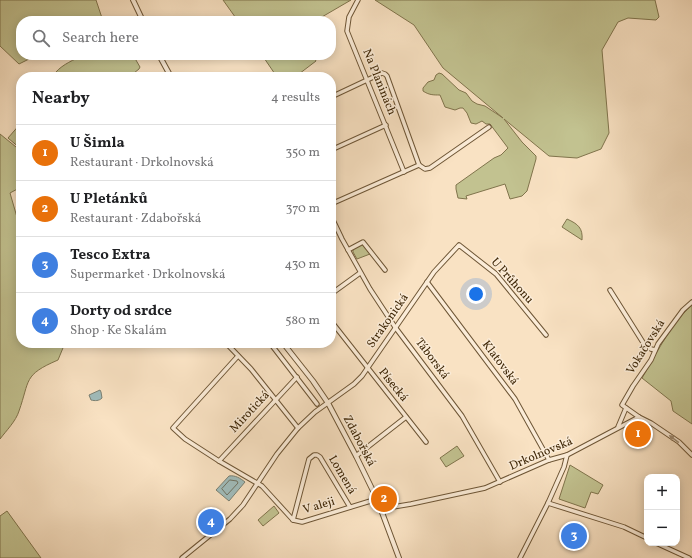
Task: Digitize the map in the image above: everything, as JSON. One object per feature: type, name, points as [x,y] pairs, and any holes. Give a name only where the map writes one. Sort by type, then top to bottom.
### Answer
[{"type":"street","points":[[133,0],[141,16]]},
{"type":"street","name":"Na Planinách","points":[[358,0],[349,17],[347,31],[404,172]]},
{"type":"street","points":[[162,60],[168,72]]},
{"type":"street","points":[[336,94],[385,74],[419,165],[425,169],[430,168],[490,127]]},
{"type":"street","points":[[336,148],[386,125]]},
{"type":"street","points":[[336,202],[419,165]]},
{"type":"street","name":"Táborská","points":[[336,226],[360,273],[395,327],[462,416],[500,482]]},
{"type":"street","points":[[348,250],[363,242],[385,270]]},
{"type":"street","name":"Strakonická","points":[[182,558],[233,516],[243,505],[288,439],[298,428],[315,412],[354,384],[367,369],[441,263],[459,245]]},
{"type":"street","name":"U Průhonu","points":[[459,245],[496,274],[546,335]]},
{"type":"street","points":[[336,290],[360,273]]},
{"type":"street","name":"Klatovská","points":[[428,282],[515,399],[549,460]]},
{"type":"street","points":[[610,290],[644,344],[655,350]]},
{"type":"street","name":"Vokačovská","points":[[618,427],[624,407],[633,386],[651,360],[658,344],[679,315],[692,302]]},
{"type":"street","name":"Písecká","points":[[336,328],[367,369],[426,442]]},
{"type":"street","points":[[231,348],[251,370],[298,428]]},
{"type":"street","points":[[274,348],[317,404]]},
{"type":"street","name":"Zdabořská","points":[[287,348],[328,403],[377,499],[399,558]]},
{"type":"street","name":"V aleji","points":[[238,356],[173,428],[185,439],[262,486],[293,520],[302,522],[377,499]]},
{"type":"street","name":"Mirotická","points":[[219,461],[274,399],[297,377]]},
{"type":"street","points":[[624,407],[679,442],[692,455]]},
{"type":"street","points":[[356,456],[406,417]]},
{"type":"street","name":"Drkolnovská","points":[[381,509],[485,488],[549,460],[567,455],[639,417]]},
{"type":"street","name":"Lomená","points":[[293,520],[309,459],[314,455],[318,455],[320,457],[350,507]]},
{"type":"street","points":[[520,558],[548,503],[564,467],[567,455]]},
{"type":"street","points":[[548,503],[624,527],[644,537]]},
{"type":"street","points":[[662,546],[688,558]]},
{"type":"green space","points":[[0,0],[96,0],[101,16],[16,16],[16,60],[27,60],[19,64],[0,46]]},
{"type":"green space","points":[[223,0],[351,0],[324,16],[234,16]]},
{"type":"green space","points":[[375,0],[655,0],[659,17],[656,20],[628,18],[618,22],[602,50],[609,133],[601,149],[577,158],[549,156],[504,119],[522,142],[536,156],[527,191],[522,196],[510,199],[505,184],[466,196],[467,199],[458,198],[456,185],[494,158],[501,155],[508,148],[490,124],[486,124],[482,121],[476,124],[471,123],[463,108],[455,110],[445,107],[440,95],[427,93],[423,91],[423,88],[428,82],[434,80],[436,75],[439,73],[442,74],[459,90],[466,93],[472,101],[485,106],[503,118],[443,68],[414,25]]},
{"type":"green space","points":[[73,60],[136,60],[140,67],[135,72],[56,72],[65,64]]},
{"type":"green space","points":[[265,60],[316,61],[302,72],[274,72]]},
{"type":"green space","points":[[16,129],[16,145],[8,138]]},
{"type":"green space","points":[[0,134],[16,147],[16,190],[10,193],[16,214],[16,348],[63,348],[58,360],[47,365],[33,375],[27,385],[18,415],[0,439]]},
{"type":"green space","points":[[567,219],[581,229],[582,240],[562,227]]},
{"type":"green space","points":[[361,244],[364,245],[370,254],[357,259],[353,249]]},
{"type":"green space","points":[[692,305],[692,424],[673,411],[671,401],[642,378],[670,330]]},
{"type":"green space","points":[[457,446],[464,456],[446,467],[440,458]]},
{"type":"green space","points":[[570,465],[603,485],[598,494],[591,492],[585,508],[559,499]]},
{"type":"green space","points":[[274,506],[279,513],[263,526],[258,520]]},
{"type":"green space","points":[[7,511],[41,558],[0,558],[0,516]]},
{"type":"water","points":[[100,390],[102,398],[100,400],[91,400],[89,395]]},
{"type":"water","points":[[229,476],[237,477],[245,482],[229,501],[216,490]]},
{"type":"place","name":"U Šimla","points":[[638,434]]},
{"type":"place","name":"U Pletánků","points":[[384,499]]},
{"type":"place","name":"Dorty od srdce","points":[[211,522]]},
{"type":"place","name":"Tesco Extra","points":[[574,536]]}]
